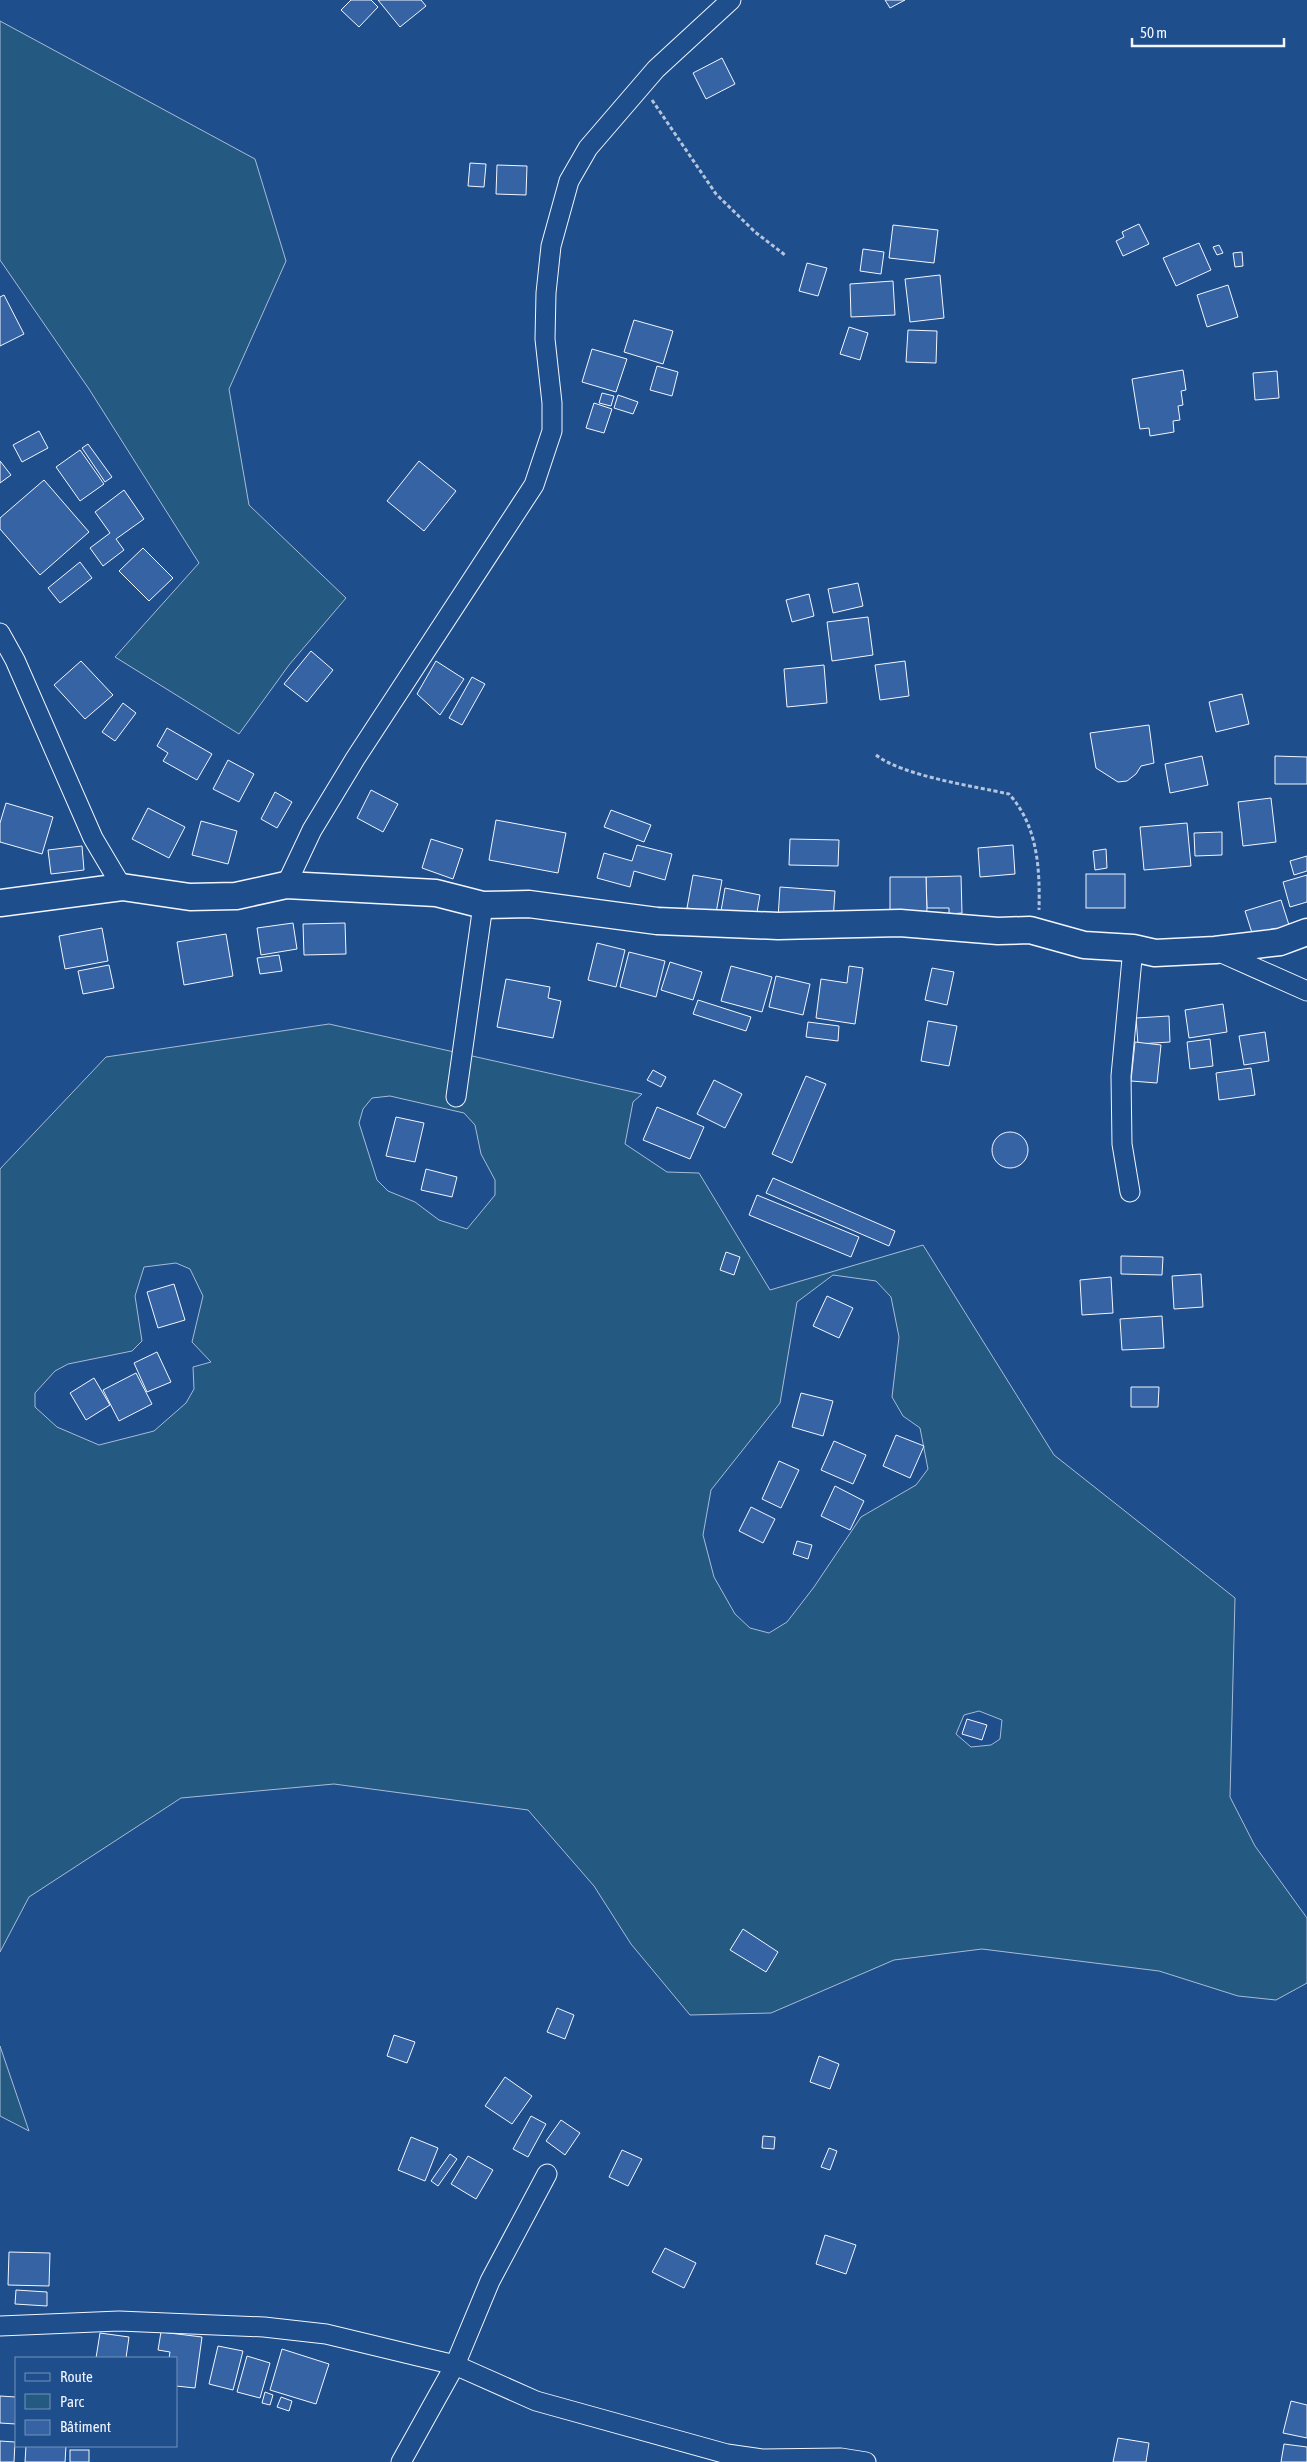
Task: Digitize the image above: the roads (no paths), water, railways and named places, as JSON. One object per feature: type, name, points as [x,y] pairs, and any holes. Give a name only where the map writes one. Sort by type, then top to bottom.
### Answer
[{"type":"street","points":[[286,885],[312,830],[355,759],[534,484],[552,431],[552,403],[545,338],[546,293],[551,246],[569,181],[588,148],[656,69],[730,0]]},
{"type":"street","points":[[0,633],[15,660],[93,838],[122,887]]},
{"type":"street","points":[[0,903],[122,887],[190,897],[236,896],[286,885],[436,893],[483,905],[529,904],[657,921],[778,926],[900,922],[998,931],[1030,930],[1084,945],[1132,948],[1155,953],[1215,950],[1280,942],[1307,932]]},
{"type":"street","points":[[456,1097],[483,905]]},
{"type":"street","points":[[1130,1192],[1122,1144],[1121,1076],[1132,948]]},
{"type":"street","points":[[1215,950],[1307,991]]},
{"type":"street","points":[[401,2462],[455,2365],[490,2281],[548,2174]]},
{"type":"street","points":[[0,2326],[119,2321],[264,2327],[326,2334],[455,2365],[536,2400],[727,2454],[762,2459],[841,2458],[866,2462]]}]
